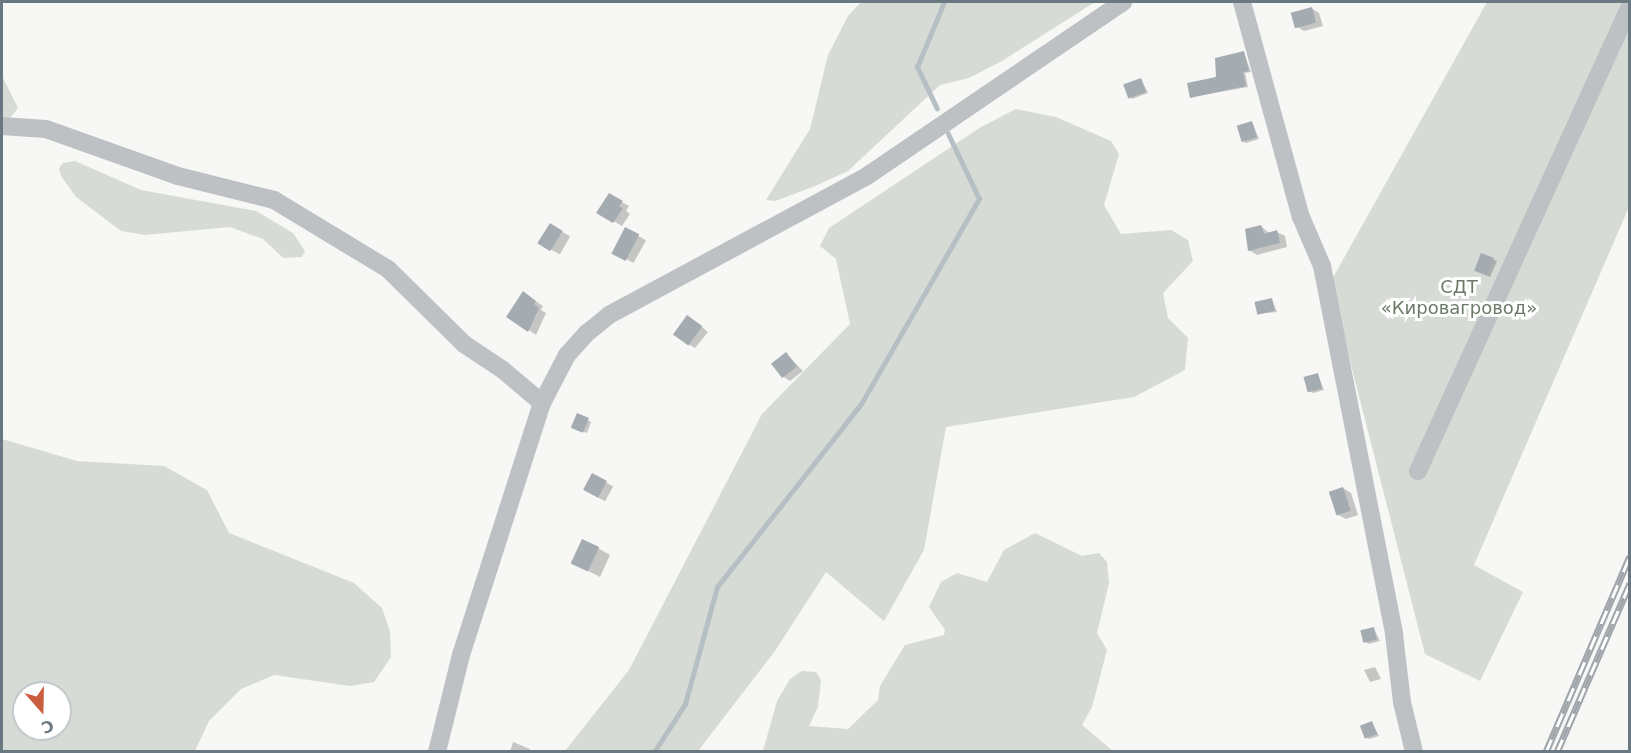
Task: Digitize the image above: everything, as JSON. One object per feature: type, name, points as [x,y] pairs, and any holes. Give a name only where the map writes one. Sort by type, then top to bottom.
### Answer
[{"type":"street","points":[[437,752],[461,655],[542,403],[567,355],[609,315],[867,176],[1123,2]]},
{"type":"street","points":[[1242,2],[1301,217],[1322,266],[1394,634],[1402,702],[1414,752]]},
{"type":"street","points":[[1419,471],[1629,6]]},
{"type":"street","points":[[2,126],[46,129],[178,176],[274,200],[388,269],[464,344],[503,370],[542,403]]},
{"type":"green space","points":[[861,2],[1095,2],[1002,61],[969,78],[940,85],[848,171],[775,201],[766,200],[810,129],[828,55],[848,16]]},
{"type":"green space","name":"СДТ «Кировагровод»","points":[[1487,2],[1629,2],[1629,207],[1474,565],[1523,592],[1480,681],[1425,654],[1330,283]]},
{"type":"green space","points":[[2,76],[18,108],[2,128]]},
{"type":"green space","points":[[1016,109],[1056,117],[1111,141],[1119,154],[1104,205],[1121,234],[1171,230],[1188,240],[1193,261],[1163,293],[1168,318],[1188,338],[1185,370],[1134,397],[946,427],[924,550],[884,621],[826,572],[775,651],[698,751],[565,751],[629,670],[762,414],[850,324],[836,259],[820,246],[829,228],[981,127]]},
{"type":"green space","points":[[75,161],[141,190],[256,211],[293,233],[305,251],[302,257],[283,258],[263,239],[230,227],[145,235],[121,231],[76,197],[61,176],[59,168],[63,163]]},
{"type":"green space","points":[[2,439],[77,461],[164,466],[207,490],[229,533],[354,583],[382,608],[390,631],[391,657],[374,682],[350,686],[274,675],[241,689],[209,721],[195,751],[2,751]]},
{"type":"green space","points":[[1035,533],[1082,556],[1099,553],[1107,562],[1109,583],[1097,633],[1107,650],[1092,707],[1082,725],[1113,751],[763,751],[777,701],[790,679],[802,671],[816,672],[821,680],[818,707],[809,726],[848,729],[878,700],[880,686],[905,645],[944,635],[945,630],[929,607],[941,582],[957,573],[987,582],[1004,550]]},
{"type":"building","points":[[1312,7],[1316,22],[1295,28],[1291,13]]},
{"type":"building","points":[[1244,51],[1249,71],[1243,72],[1246,86],[1190,98],[1187,83],[1216,77],[1215,58]]},
{"type":"building","points":[[1141,78],[1146,92],[1128,99],[1123,84]]},
{"type":"building","points":[[1252,121],[1257,137],[1242,142],[1237,126]]},
{"type":"building","points":[[609,193],[623,201],[619,206],[623,208],[613,223],[596,213]]},
{"type":"building","points":[[550,223],[563,231],[550,251],[537,243]]},
{"type":"building","points":[[1261,225],[1264,234],[1277,230],[1280,243],[1248,251],[1245,229]]},
{"type":"building","points":[[625,227],[639,234],[626,261],[611,254]]},
{"type":"building","points":[[1481,253],[1494,258],[1487,276],[1474,271]]},
{"type":"building","points":[[523,291],[536,301],[534,304],[539,308],[528,332],[506,317]]},
{"type":"building","points":[[1272,298],[1275,311],[1257,315],[1254,302]]},
{"type":"building","points":[[687,315],[702,326],[688,346],[673,334]]},
{"type":"building","points":[[786,352],[797,366],[782,378],[771,364]]},
{"type":"building","points":[[1318,373],[1322,388],[1308,392],[1304,377]]},
{"type":"building","points":[[577,413],[589,418],[583,433],[571,428]]},
{"type":"building","points":[[592,473],[607,481],[598,498],[583,490]]},
{"type":"building","points":[[1343,487],[1351,511],[1336,515],[1329,492]]},
{"type":"building","points":[[582,539],[599,547],[588,572],[571,563]]},
{"type":"building","points":[[1374,627],[1377,640],[1363,643],[1360,630]]},
{"type":"building","points":[[1372,721],[1377,734],[1365,739],[1360,726]]},
{"type":"waterway","points":[[937,109],[917,67],[944,2]]},
{"type":"waterway","points":[[654,752],[685,704],[717,587],[861,404],[979,199],[948,134]]},
{"type":"railway","points":[[1546,752],[1630,556]]},
{"type":"railway","points":[[1557,752],[1630,583]]}]
